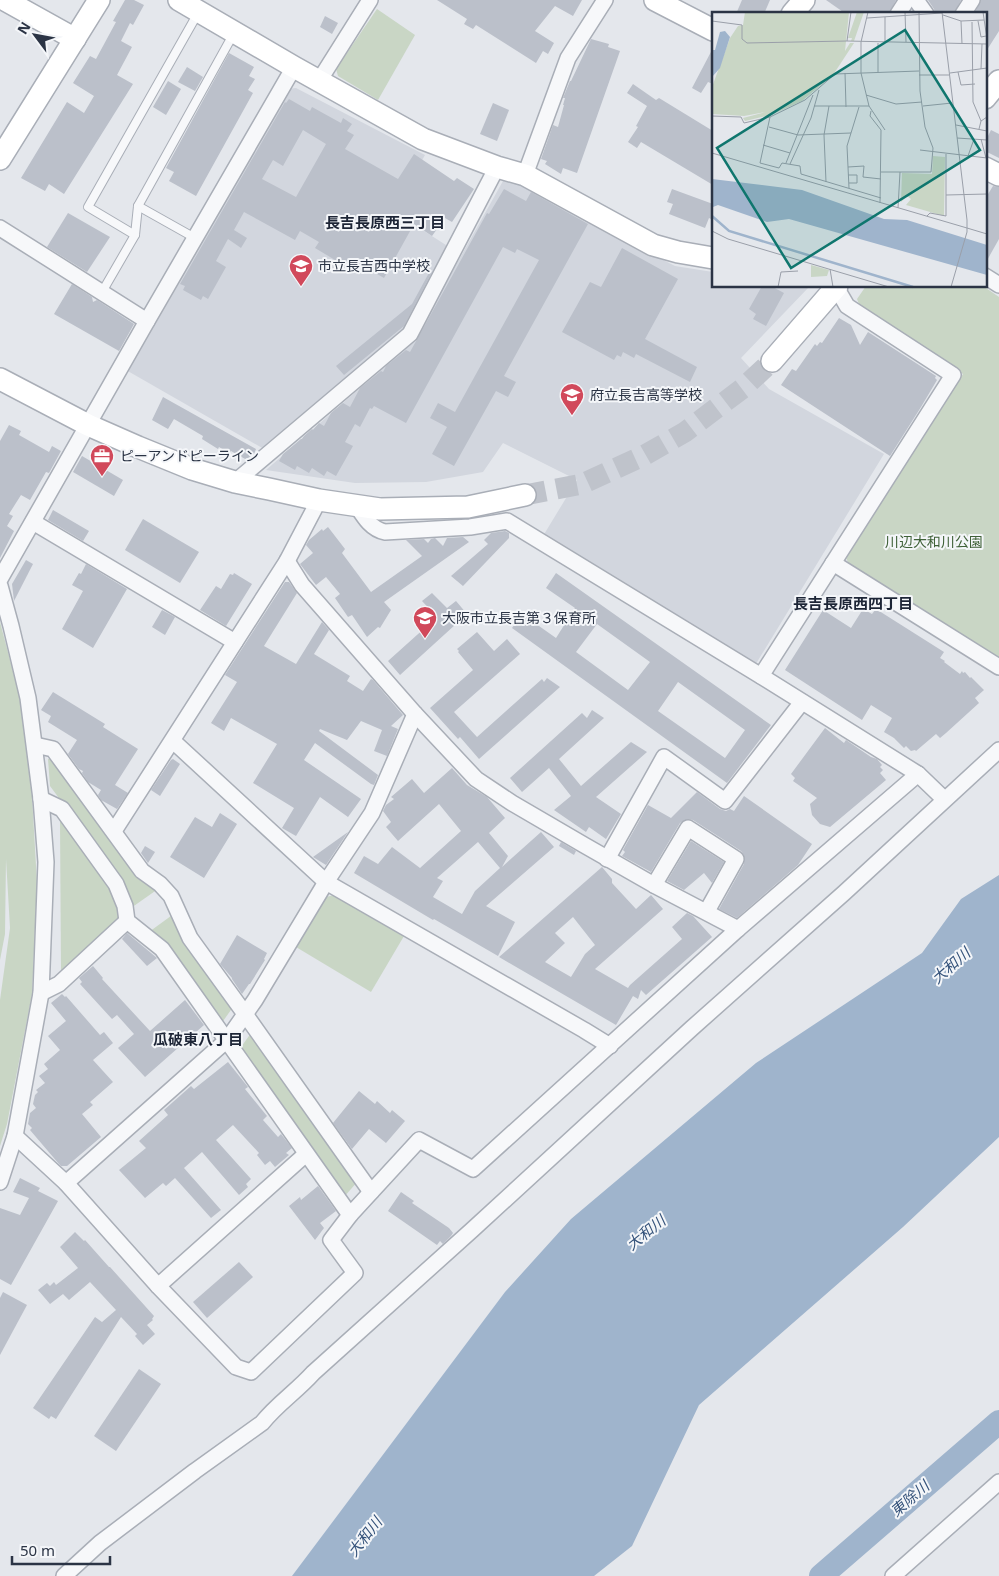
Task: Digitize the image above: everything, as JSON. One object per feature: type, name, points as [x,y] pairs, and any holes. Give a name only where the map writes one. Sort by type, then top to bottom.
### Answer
[{"type":"street","points":[[5,0],[75,38]]},
{"type":"street","points":[[0,159],[99,0]]},
{"type":"street","points":[[179,0],[423,139],[496,167],[525,175],[652,245],[712,258]]},
{"type":"street","points":[[320,81],[370,0]]},
{"type":"street","points":[[525,175],[568,58],[604,0]]},
{"type":"street","points":[[655,0],[712,29]]},
{"type":"street","points":[[794,12],[804,0]]},
{"type":"street","points":[[899,12],[907,0]]},
{"type":"street","points":[[916,0],[925,12]]},
{"type":"street","points":[[964,12],[972,0]]},
{"type":"street","points":[[0,579],[146,321],[294,67]]},
{"type":"street","points":[[235,482],[410,334],[496,167]]},
{"type":"street","points":[[986,168],[999,175]]},
{"type":"street","points":[[0,228],[146,321]]},
{"type":"street","points":[[986,277],[999,285]]},
{"type":"street","points":[[772,361],[835,288]]},
{"type":"street","points":[[761,676],[953,375],[848,306],[837,288]]},
{"type":"street","points":[[0,379],[88,425],[192,469],[235,482],[319,500],[380,509],[468,507],[525,495]]},
{"type":"street","points":[[114,831],[286,561],[319,500]]},
{"type":"street","points":[[357,506],[366,520],[379,531],[385,532],[470,527],[507,521],[918,774],[944,799]]},
{"type":"street","points":[[33,522],[235,642]]},
{"type":"street","points":[[286,561],[302,585],[415,714],[476,780],[512,803],[654,885],[738,929]]},
{"type":"street","points":[[833,563],[999,667]]},
{"type":"street","points":[[0,586],[28,698],[41,799],[46,862],[40,993],[15,1136],[0,1182]]},
{"type":"street","points":[[607,858],[664,757],[725,801],[802,702]]},
{"type":"street","points":[[66,1184],[227,1040],[255,1000],[326,882],[372,813],[415,714]]},
{"type":"street","points":[[173,741],[326,882],[610,1046]]},
{"type":"street","points":[[34,745],[53,749],[142,871],[160,884],[171,896],[190,938],[371,1192]]},
{"type":"street","points":[[64,1576],[100,1543],[262,1423],[313,1373],[692,1028],[844,893],[999,750]]},
{"type":"street","points":[[15,1136],[66,1184],[158,1286],[236,1367],[252,1372],[355,1273],[331,1240],[350,1215],[419,1140],[472,1169],[738,929],[918,774]]},
{"type":"street","points":[[41,799],[62,809],[116,884],[125,906],[127,921],[162,949],[350,1215]]},
{"type":"street","points":[[654,885],[688,828],[736,859],[707,912]]},
{"type":"street","points":[[40,993],[59,984],[127,921]]},
{"type":"street","points":[[158,1286],[306,1154]]},
{"type":"street","points":[[893,1576],[999,1482]]},
{"type":"lane","points":[[135,234],[88,207],[199,12]]},
{"type":"lane","points":[[102,292],[135,234],[138,206],[234,32]]},
{"type":"lane","points":[[138,206],[195,238]]},
{"type":"shaded area","name":"市立長吉西中学校","points":[[296,88],[425,155],[393,211],[449,247],[408,327],[264,449],[126,370],[287,89]]},
{"type":"shaded area","name":"府立長吉高等学校","points":[[503,181],[534,187],[628,242],[675,266],[712,272],[712,288],[808,288],[741,358],[769,389],[884,454],[754,667],[543,536],[577,480],[503,443],[483,472],[426,482],[355,483],[266,470],[413,342]]},
{"type":"green space","points":[[377,9],[415,35],[378,100],[338,76],[336,69]]},
{"type":"green space","name":"川辺大和川公園","points":[[865,288],[986,288],[999,297],[999,661],[849,564],[846,558],[963,374],[859,304],[857,299]]},
{"type":"green space","points":[[0,622],[19,694],[32,796],[37,883],[32,994],[7,1124],[0,1146],[0,1000],[10,928],[6,859],[5,934],[0,960]]},
{"type":"green space","points":[[54,757],[158,889],[131,908],[124,886],[50,786],[48,759]]},
{"type":"green space","points":[[64,818],[113,890],[122,914],[120,920],[61,975],[60,820]]},
{"type":"green space","points":[[334,895],[404,936],[371,992],[296,947],[326,897]]},
{"type":"green space","points":[[175,913],[233,1007],[221,1024],[149,932]]},
{"type":"green space","points":[[251,1033],[358,1181],[344,1197],[239,1050]]},
{"type":"water","name":"大和川","points":[[999,875],[999,1137],[903,1227],[699,1405],[632,1546],[594,1576],[292,1576],[505,1292],[571,1219],[756,1063],[922,953],[961,899]]},
{"type":"building","points":[[125,0],[134,0],[144,5],[133,25],[130,23],[121,41],[132,47],[117,75],[133,84],[64,194],[49,184],[45,191],[21,178],[67,102],[84,113],[94,96],[73,83],[90,56],[96,59],[116,22],[113,21]]},
{"type":"building","points":[[437,0],[582,0],[573,16],[555,6],[535,31],[554,43],[548,54],[543,51],[536,63],[476,25],[473,29],[464,24],[467,19]]},
{"type":"building","points":[[742,0],[770,0],[765,12],[737,12]]},
{"type":"building","points":[[826,0],[896,0],[890,12],[843,12]]},
{"type":"building","points":[[928,0],[961,0],[955,12],[935,12]]},
{"type":"building","points":[[981,0],[999,0],[999,31],[986,51],[986,12],[975,12]]},
{"type":"building","points":[[325,16],[338,23],[332,34],[320,27]]},
{"type":"building","points":[[591,39],[609,44],[608,47],[620,51],[577,173],[563,168],[561,174],[545,164],[547,161],[541,159],[553,125],[558,127],[564,105],[565,98],[563,98]]},
{"type":"building","points":[[712,50],[712,84],[708,82],[701,93],[692,88]]},
{"type":"building","points":[[229,53],[254,67],[249,76],[255,79],[248,90],[253,93],[196,196],[169,181],[174,172],[166,168]]},
{"type":"building","points":[[187,67],[203,77],[195,91],[178,82]]},
{"type":"building","points":[[168,81],[181,89],[166,115],[153,107]]},
{"type":"building","points":[[633,84],[656,100],[659,98],[712,130],[712,184],[641,142],[637,148],[628,142],[638,127],[636,126],[647,106],[627,93]]},
{"type":"building","points":[[289,99],[310,111],[312,107],[341,123],[343,118],[352,124],[347,131],[354,135],[345,149],[398,179],[414,154],[454,181],[457,178],[474,189],[452,222],[445,218],[432,236],[414,224],[384,278],[349,258],[345,266],[315,248],[319,242],[300,231],[295,240],[244,212],[234,230],[247,238],[241,248],[228,239],[216,261],[226,267],[208,299],[203,296],[201,300],[183,290],[185,286],[180,284]],"holes":[[[303,130],[326,144],[296,197],[262,179],[273,160],[283,166]]]},
{"type":"building","points":[[493,103],[509,110],[497,141],[480,134]]},
{"type":"building","points":[[991,130],[999,134],[999,158],[986,152],[986,140]]},
{"type":"building","points":[[993,186],[999,187],[999,239],[986,262],[986,197]]},
{"type":"building","points":[[504,189],[526,201],[531,192],[588,224],[504,376],[516,382],[508,397],[496,391],[454,466],[432,454],[447,427],[430,418],[438,403],[455,412],[539,260],[517,249],[515,253],[503,247],[406,423],[374,406],[372,409],[370,408],[360,427],[355,424],[345,442],[353,446],[336,476],[327,471],[324,476],[312,468],[309,473],[297,466],[295,470],[279,461],[283,454],[319,423],[324,426],[331,413],[343,403],[350,407],[360,388],[381,371],[383,372],[386,366],[406,350],[410,352],[487,213],[489,214]]},
{"type":"building","points":[[672,189],[712,204],[712,220],[709,218],[705,228],[669,214],[673,204],[667,202]]},
{"type":"building","points":[[68,213],[110,237],[87,272],[47,247]]},
{"type":"building","points":[[622,248],[678,279],[645,339],[697,367],[690,382],[636,354],[634,358],[623,352],[621,357],[617,355],[614,360],[562,332],[590,282],[601,287]]},
{"type":"building","points":[[430,271],[432,272],[404,326],[344,375],[336,366],[412,304]]},
{"type":"building","points":[[72,284],[92,297],[93,302],[97,300],[134,324],[119,351],[54,314]]},
{"type":"building","points":[[761,288],[775,288],[784,293],[766,326],[753,319],[756,314],[749,309]]},
{"type":"building","points":[[839,318],[851,325],[860,345],[868,332],[936,376],[937,380],[890,456],[781,385],[792,369],[796,371],[815,344],[817,346],[820,342],[822,343]]},
{"type":"building","points":[[163,397],[256,449],[254,454],[247,460],[231,451],[229,453],[219,447],[218,449],[202,439],[203,436],[174,419],[168,429],[152,420]]},
{"type":"building","points":[[9,425],[21,431],[19,435],[49,452],[52,446],[61,451],[49,473],[46,472],[30,500],[21,495],[9,514],[13,516],[7,526],[14,531],[0,558],[0,441]]},
{"type":"building","points":[[82,456],[123,480],[114,496],[73,472]]},
{"type":"building","points":[[53,510],[89,531],[83,541],[48,520]]},
{"type":"building","points":[[143,519],[199,552],[180,583],[125,550]]},
{"type":"building","points":[[328,527],[345,549],[342,553],[371,592],[422,556],[406,540],[424,539],[428,543],[431,539],[435,538],[443,546],[447,538],[463,537],[469,542],[384,602],[391,610],[380,628],[378,627],[367,637],[352,615],[348,617],[335,598],[340,594],[326,577],[316,585],[300,564],[313,553],[306,545],[309,540],[322,529],[323,531]]},
{"type":"building","points":[[505,531],[509,533],[509,538],[463,586],[451,576],[488,544],[484,540],[491,533]]},
{"type":"building","points":[[26,560],[33,564],[14,601],[12,584]]},
{"type":"building","points":[[86,564],[127,589],[93,648],[62,629],[83,591],[72,585]]},
{"type":"building","points":[[234,573],[252,584],[226,626],[200,610],[216,586],[221,589],[230,574],[233,575]]},
{"type":"building","points":[[556,573],[771,725],[727,783],[512,628],[522,614],[556,638],[575,608],[546,588]],"holes":[[[597,624],[650,662],[628,690],[576,652]],[[678,682],[745,730],[725,758],[658,711]]]},
{"type":"building","points":[[285,582],[289,582],[297,593],[264,646],[296,664],[322,622],[329,630],[314,654],[350,676],[347,681],[363,691],[371,679],[373,680],[403,715],[391,726],[398,729],[387,756],[374,751],[382,730],[361,721],[347,740],[320,729],[319,731],[378,775],[374,785],[371,784],[315,743],[304,760],[361,799],[348,817],[320,797],[296,836],[282,828],[294,808],[253,783],[277,744],[231,718],[224,731],[211,723],[237,682],[225,675]]},
{"type":"building","points":[[432,593],[447,608],[456,601],[467,614],[400,675],[388,661],[437,617],[422,601]]},
{"type":"building","points":[[863,609],[872,614],[876,609],[944,652],[940,658],[944,662],[960,674],[962,671],[963,673],[965,672],[984,690],[975,698],[979,703],[946,733],[940,738],[936,734],[916,751],[911,751],[906,746],[904,748],[894,738],[884,732],[892,718],[871,705],[862,720],[785,670],[823,610],[851,628]]},
{"type":"building","points":[[162,610],[175,617],[165,635],[152,627]]},
{"type":"building","points":[[477,632],[494,651],[507,639],[520,654],[454,712],[477,737],[542,679],[544,682],[547,678],[560,687],[479,759],[460,737],[458,739],[430,708],[473,670],[457,649]]},
{"type":"building","points":[[53,692],[105,724],[103,727],[138,749],[115,785],[128,793],[117,809],[101,800],[98,795],[101,790],[88,782],[82,773],[83,771],[79,769],[68,754],[77,740],[48,722],[51,716],[41,710]]},
{"type":"building","points":[[592,710],[604,718],[559,759],[581,786],[631,742],[647,752],[596,797],[621,814],[606,839],[589,827],[586,832],[554,810],[571,796],[549,768],[522,792],[510,778],[582,713],[587,718]]},
{"type":"building","points":[[825,728],[844,743],[846,740],[877,759],[882,765],[880,767],[883,770],[880,773],[886,780],[830,827],[820,824],[812,815],[810,804],[817,798],[793,781],[795,778],[791,774]]},
{"type":"building","points":[[173,759],[180,764],[160,796],[151,790]]},
{"type":"building","points":[[452,768],[467,785],[487,797],[505,818],[489,833],[508,856],[502,867],[541,832],[554,847],[486,906],[515,922],[498,956],[354,873],[364,856],[378,864],[392,847],[420,868],[461,831],[439,804],[398,841],[386,827],[391,822],[383,811],[386,805],[394,799],[391,797],[412,779],[424,793]],"holes":[[[478,842],[500,868],[475,891],[462,914],[433,897],[443,881],[437,878]]]},
{"type":"building","points":[[697,792],[720,809],[726,811],[730,809],[734,811],[744,796],[812,844],[798,865],[737,918],[719,909],[744,864],[744,855],[741,851],[693,820],[688,819],[680,823],[651,872],[622,856],[625,852],[623,850],[648,805],[671,818]]},
{"type":"building","points":[[220,813],[237,824],[204,878],[170,857],[195,817],[212,827]]},
{"type":"building","points":[[348,832],[326,865],[313,857]]},
{"type":"building","points":[[691,841],[724,862],[712,883],[704,873],[684,890],[667,881]]},
{"type":"building","points":[[561,842],[576,851],[574,855],[559,846]]},
{"type":"building","points":[[145,846],[155,852],[148,863],[141,853]]},
{"type":"building","points":[[602,867],[612,879],[612,883],[636,909],[651,895],[663,909],[595,969],[628,988],[682,939],[672,927],[687,913],[693,916],[712,937],[646,995],[641,990],[638,999],[633,996],[616,1025],[499,957]],"holes":[[[573,917],[595,945],[585,954],[571,977],[545,962],[565,943],[555,933]]]},
{"type":"building","points":[[127,933],[157,958],[147,966],[122,939]]},
{"type":"building","points":[[237,935],[267,953],[265,960],[242,994],[220,964]]},
{"type":"building","points":[[93,966],[102,979],[150,1031],[185,1000],[204,1025],[145,1077],[118,1048],[134,1034],[117,1015],[112,1019],[80,984],[82,982],[79,978]]},
{"type":"building","points":[[62,994],[66,996],[100,1035],[104,1032],[113,1043],[93,1060],[113,1082],[90,1102],[93,1105],[82,1114],[101,1137],[67,1166],[59,1164],[30,1130],[32,1128],[28,1124],[30,1113],[36,1108],[33,1104],[35,1095],[38,1092],[36,1090],[45,1083],[39,1076],[48,1069],[44,1064],[60,1050],[48,1036],[66,1021],[51,1003]]},
{"type":"building","points":[[228,1062],[248,1087],[245,1089],[267,1116],[263,1120],[278,1137],[281,1134],[292,1148],[286,1153],[289,1155],[275,1167],[270,1161],[265,1165],[257,1155],[259,1153],[233,1125],[216,1140],[251,1179],[246,1184],[248,1187],[239,1195],[202,1152],[184,1168],[221,1210],[211,1218],[175,1178],[166,1186],[163,1183],[145,1198],[119,1170],[146,1148],[139,1141],[168,1115],[164,1110],[191,1086],[194,1089]]},
{"type":"building","points":[[359,1091],[375,1104],[377,1101],[390,1113],[392,1110],[405,1121],[386,1143],[369,1129],[352,1149],[333,1123]]},
{"type":"building","points":[[20,1178],[40,1188],[38,1191],[58,1201],[11,1285],[0,1279],[0,1208],[20,1215],[29,1198],[13,1192]]},
{"type":"building","points":[[318,1186],[336,1211],[320,1223],[324,1228],[315,1240],[289,1206],[300,1197],[301,1200]]},
{"type":"building","points":[[401,1192],[414,1201],[412,1203],[449,1228],[453,1233],[443,1244],[440,1241],[437,1245],[388,1211]]},
{"type":"building","points":[[75,1232],[85,1240],[154,1316],[153,1320],[147,1325],[155,1334],[143,1345],[135,1336],[137,1334],[121,1317],[56,1419],[51,1416],[49,1419],[33,1408],[95,1317],[102,1322],[116,1310],[90,1282],[69,1300],[63,1294],[50,1304],[38,1290],[47,1283],[50,1286],[54,1282],[56,1285],[78,1268],[60,1247]]},
{"type":"building","points":[[239,1262],[253,1277],[207,1318],[193,1302]]},
{"type":"building","points":[[3,1292],[27,1305],[0,1355],[0,1298]]},
{"type":"building","points":[[139,1369],[161,1384],[116,1451],[94,1436]]},
{"type":"waterway","name":"東除川","points":[[821,1576],[999,1422]]},
{"type":"tunnel","points":[[525,495],[582,484],[645,455],[685,432],[743,388],[772,361]]},
{"type":"place","name":"市立長吉西中学校","points":[[301,287]]},
{"type":"place","name":"府立長吉高等学校","points":[[572,416]]},
{"type":"place","name":"ピーアンドピーライン","points":[[102,477]]},
{"type":"place","name":"大阪市立長吉第３保育所","points":[[425,639]]},
{"type":"district","name":"長吉長原西三丁目","points":[[385,223]]},
{"type":"district","name":"長吉長原西四丁目","points":[[853,604]]},
{"type":"district","name":"瓜破東八丁目","points":[[198,1040]]}]
